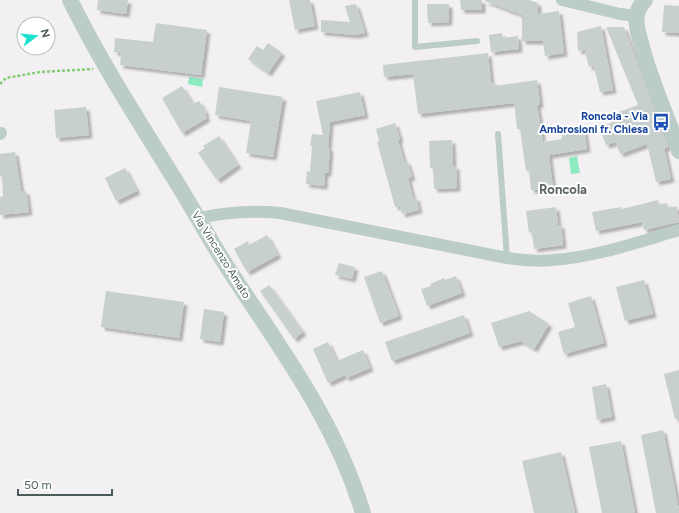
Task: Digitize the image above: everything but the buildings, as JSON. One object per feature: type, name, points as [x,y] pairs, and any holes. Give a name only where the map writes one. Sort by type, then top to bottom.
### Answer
[{"type":"street","name":"Via Vincenzo Amato","points":[[70,0],[106,68],[199,218],[230,272],[292,365],[318,408],[346,466],[363,513]]},
{"type":"street","points":[[562,0],[620,14],[636,16]]},
{"type":"street","points":[[645,0],[636,16],[638,31],[644,54],[679,151]]},
{"type":"street","points":[[199,218],[222,213],[252,211],[285,213],[507,258],[547,261],[604,251],[679,230]]},
{"type":"lane","points":[[415,0],[415,47],[477,41]]},
{"type":"lane","points":[[498,134],[507,258]]},
{"type":"path","points":[[0,84],[6,78],[40,72],[106,68]]},
{"type":"shaded area","points":[[189,77],[203,79],[202,87],[188,84]]},
{"type":"shaded area","points":[[577,156],[580,173],[571,174],[569,158]]},
{"type":"place","name":"Roncola - Via Ambrosioni fr. Chiesa","points":[[661,122]]},
{"type":"district","name":"Roncola","points":[[563,189]]}]
